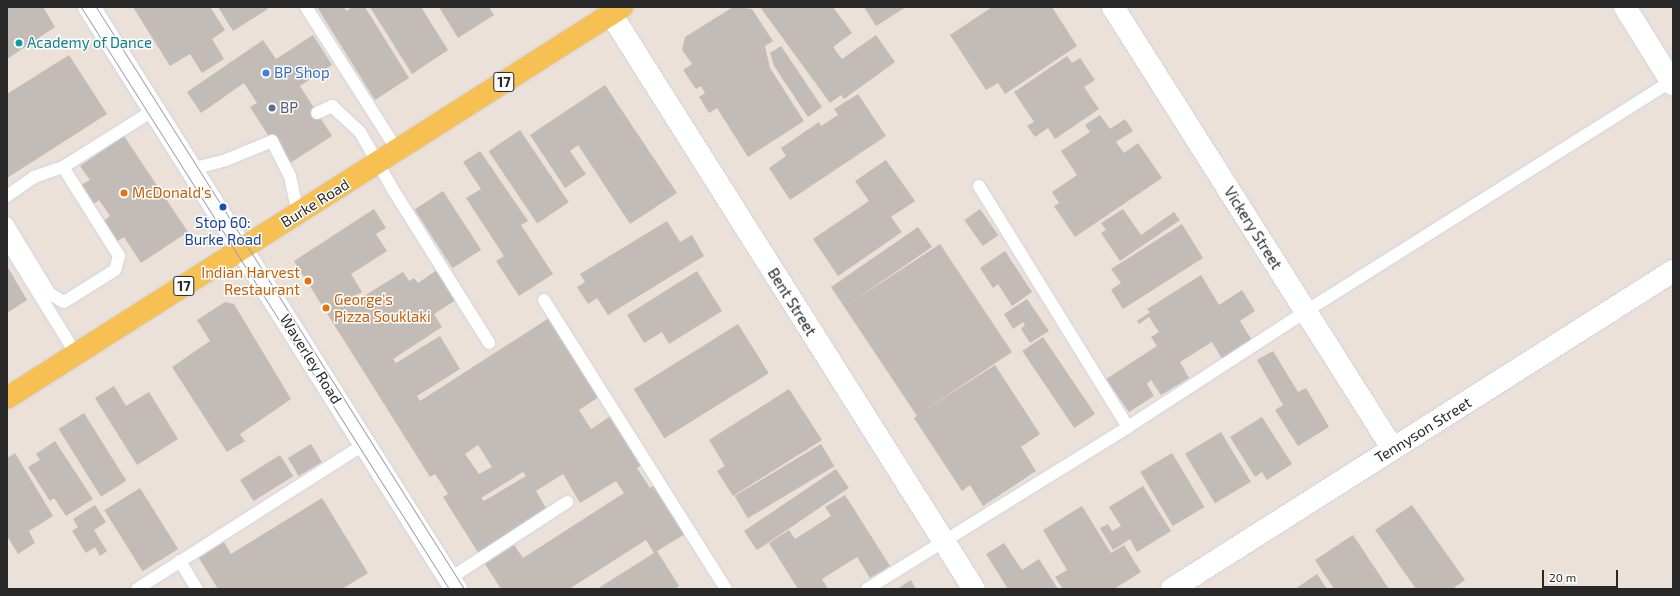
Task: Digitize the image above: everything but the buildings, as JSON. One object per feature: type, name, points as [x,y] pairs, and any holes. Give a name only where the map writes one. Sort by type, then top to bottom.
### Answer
[{"type":"main road","name":"Burke Road","points":[[7,398],[616,10]]},
{"type":"street","name":"Waverley Road","points":[[89,7],[453,584]]},
{"type":"street","name":"Vickery Street","points":[[1113,7],[1393,449]]},
{"type":"street","points":[[1625,7],[1672,83]]},
{"type":"street","name":"Bent Street","points":[[616,10],[974,589]]},
{"type":"street","name":"Tennyson Street","points":[[1172,589],[1673,271]]},
{"type":"lane","points":[[306,7],[397,150]]},
{"type":"lane","points":[[866,589],[1128,427],[1306,312],[1672,83]]},
{"type":"lane","points":[[317,113],[332,106],[360,132],[377,163],[489,343]]},
{"type":"lane","points":[[7,196],[34,177],[63,167],[154,110]]},
{"type":"lane","points":[[191,169],[226,160],[272,141],[290,176],[298,213]]},
{"type":"lane","points":[[7,223],[50,294],[64,302],[114,270],[119,256],[63,167]]},
{"type":"lane","points":[[979,186],[1128,427]]},
{"type":"lane","points":[[7,242],[76,354]]},
{"type":"lane","points":[[544,300],[726,589]]},
{"type":"lane","points":[[137,589],[365,444]]},
{"type":"lane","points":[[453,584],[567,502]]},
{"type":"lane","points":[[180,561],[197,589]]},
{"type":"tram line","points":[[81,7],[449,589]]},
{"type":"tram line","points":[[96,7],[464,589]]},
{"type":"place","name":"Academy of Dance","points":[[19,43]]},
{"type":"place","name":"BP Shop","points":[[266,73]]},
{"type":"place","name":"BP","points":[[272,108]]},
{"type":"place","name":"McDonald's","points":[[124,193]]},
{"type":"place","name":"Stop 60: Burke Road","points":[[223,207]]},
{"type":"place","name":"Indian Harvest Restaurant","points":[[308,281]]},
{"type":"place","name":"George's Pizza Souklaki","points":[[326,308]]}]
